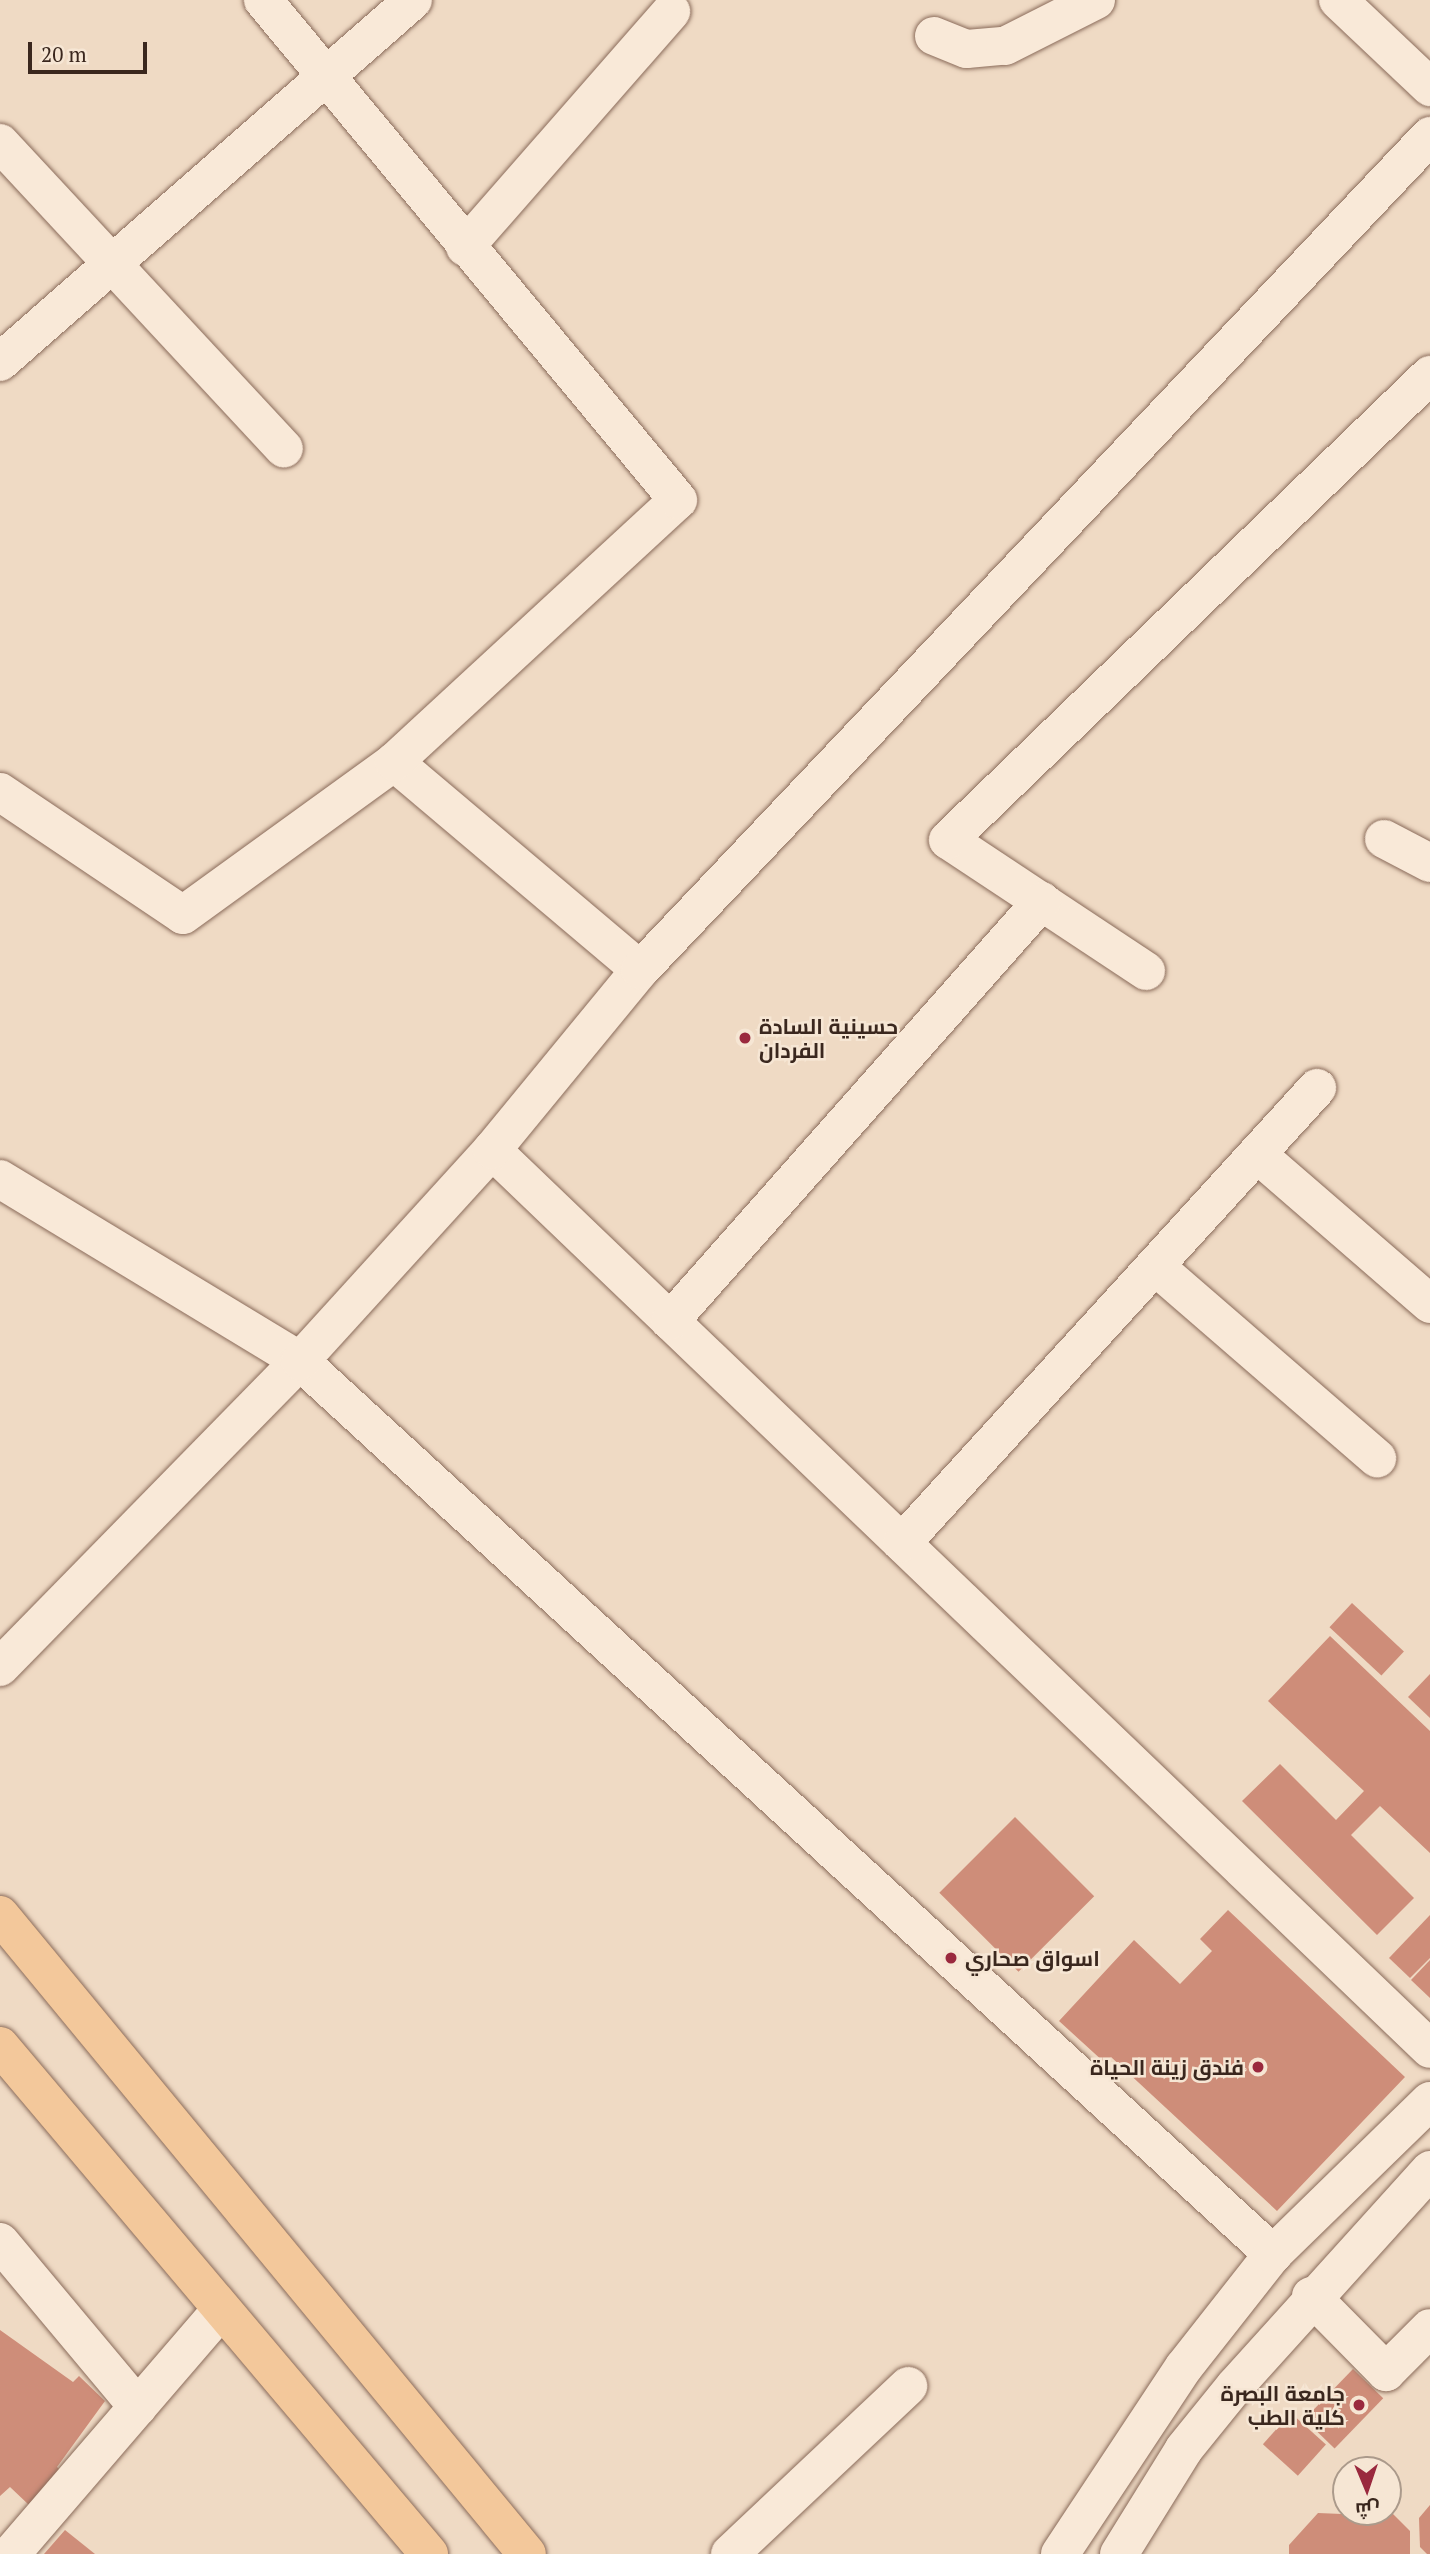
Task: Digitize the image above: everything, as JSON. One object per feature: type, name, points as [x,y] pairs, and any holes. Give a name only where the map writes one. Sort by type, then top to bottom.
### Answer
[{"type":"main road","points":[[0,1915],[527,2554]]},
{"type":"main road","points":[[0,2046],[429,2554]]},
{"type":"street","points":[[0,792],[183,915],[394,762],[678,500],[323,79],[262,0]]},
{"type":"street","points":[[0,362],[413,0]]},
{"type":"street","points":[[934,36],[967,49],[1005,46],[1097,0]]},
{"type":"street","points":[[1338,0],[1430,87]]},
{"type":"street","points":[[465,247],[671,12]]},
{"type":"street","points":[[0,1667],[300,1361],[492,1150],[640,970],[1430,136]]},
{"type":"street","points":[[0,143],[284,449]]},
{"type":"street","points":[[1146,971],[948,840],[1430,375]]},
{"type":"street","points":[[394,762],[640,970]]},
{"type":"street","points":[[1384,839],[1430,863]]},
{"type":"street","points":[[670,1321],[1042,901]]},
{"type":"street","points":[[902,1543],[1317,1088]]},
{"type":"street","points":[[492,1150],[1430,2049]]},
{"type":"street","points":[[1257,1154],[1430,1304]]},
{"type":"street","points":[[0,1179],[300,1361],[1273,2254]]},
{"type":"street","points":[[1155,1266],[1377,1458]]},
{"type":"street","points":[[1060,2554],[1184,2367],[1273,2254],[1430,2101]]},
{"type":"street","points":[[1119,2554],[1184,2449],[1311,2296],[1430,2170]]},
{"type":"street","points":[[0,2242],[138,2407]]},
{"type":"street","points":[[1311,2296],[1386,2372],[1430,2328]]},
{"type":"street","points":[[11,2554],[222,2309]]},
{"type":"street","points":[[730,2554],[908,2386]]},
{"type":"building","points":[[1352,1603],[1404,1651],[1381,1676],[1329,1627]]},
{"type":"building","points":[[1330,1636],[1430,1731],[1430,1853],[1380,1806],[1351,1835],[1414,1898],[1377,1935],[1242,1801],[1280,1764],[1336,1820],[1364,1791],[1268,1701]]},
{"type":"building","points":[[1430,1674],[1430,1718],[1408,1697]]},
{"type":"building","points":[[1015,1817],[1094,1896],[1019,1972],[939,1893]]},
{"type":"building","name":"فندق زينة الحياة","points":[[1228,1910],[1405,2077],[1277,2211],[1111,2057],[1105,2063],[1059,2021],[1134,1940],[1180,1984],[1212,1951],[1200,1939]]},
{"type":"building","points":[[1430,1915],[1430,1958],[1410,1978],[1389,1958]]},
{"type":"building","points":[[1430,1960],[1430,1998],[1411,1980]]},
{"type":"building","points":[[0,2330],[73,2382],[79,2376],[105,2401],[57,2467],[61,2471],[29,2505],[10,2487],[0,2496]]},
{"type":"building","points":[[1353,2369],[1383,2398],[1335,2449],[1304,2419]]},
{"type":"building","points":[[1291,2413],[1326,2444],[1298,2476],[1263,2444]]},
{"type":"building","points":[[1430,2505],[1430,2554],[1427,2554],[1420,2547],[1419,2518]]},
{"type":"building","points":[[1318,2513],[1332,2514],[1332,2526],[1402,2526],[1402,2523],[1410,2531],[1410,2554],[1289,2554],[1289,2545]]},
{"type":"building","points":[[65,2530],[95,2554],[44,2554]]},
{"type":"place","name":"حسينية السادة الفردان","points":[[745,1038]]},
{"type":"place","name":"اسواق صحاري","points":[[951,1958]]},
{"type":"place","name":"فندق زينة الحياة","points":[[1258,2067]]},
{"type":"place","name":"جامعة البصرة كلية الطب","points":[[1359,2405]]}]
